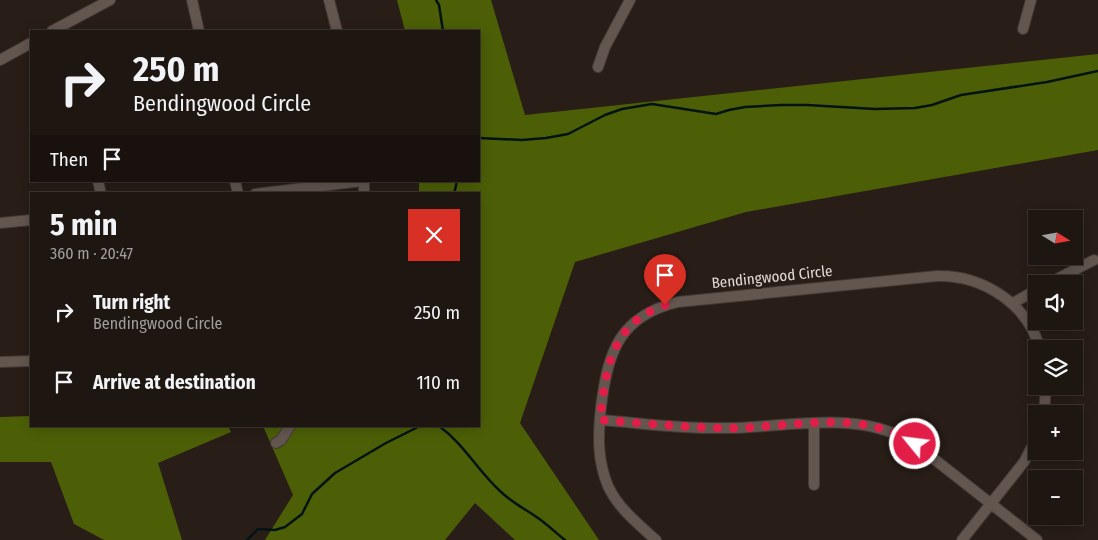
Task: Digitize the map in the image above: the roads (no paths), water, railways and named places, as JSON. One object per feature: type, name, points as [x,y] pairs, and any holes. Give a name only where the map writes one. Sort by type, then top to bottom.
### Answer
[{"type":"street","points":[[56,30],[110,0]]},
{"type":"street","points":[[192,0],[199,30]]},
{"type":"street","points":[[329,0],[337,30]]},
{"type":"street","points":[[598,67],[605,47],[630,0]]},
{"type":"street","points":[[1023,29],[1031,0]]},
{"type":"street","points":[[0,60],[30,44]]},
{"type":"street","points":[[272,192],[355,182]]},
{"type":"street","points":[[0,224],[30,220]]},
{"type":"street","points":[[1065,275],[1094,260]]},
{"type":"street","name":"Bendingwood Circle","points":[[656,540],[622,509],[608,485],[600,461],[598,447],[607,369],[618,342],[636,320],[651,311],[665,305],[688,301],[946,276],[973,281],[1013,303],[1032,327],[1037,340]]},
{"type":"street","points":[[1013,303],[1028,295]]},
{"type":"street","points":[[0,362],[30,360]]},
{"type":"street","points":[[600,420],[722,428],[863,424],[895,432],[915,444],[1037,540]]},
{"type":"street","points":[[814,424],[814,485]]},
{"type":"street","points":[[276,443],[281,440],[289,427]]},
{"type":"street","points":[[962,540],[992,504],[1028,454]]},
{"type":"waterway","points":[[436,0],[439,5],[443,30]]},
{"type":"waterway","points":[[480,138],[522,140],[568,134],[605,115],[622,109],[652,104],[716,114],[745,107],[781,105],[875,109],[915,108],[932,105],[961,95],[1047,82],[1098,71]]},
{"type":"waterway","points":[[454,192],[457,182]]},
{"type":"waterway","points":[[247,540],[258,529],[275,530],[285,527],[302,514],[312,494],[335,473],[386,443],[418,427]]},
{"type":"waterway","points":[[440,427],[456,441],[504,495],[542,521],[565,540]]}]
